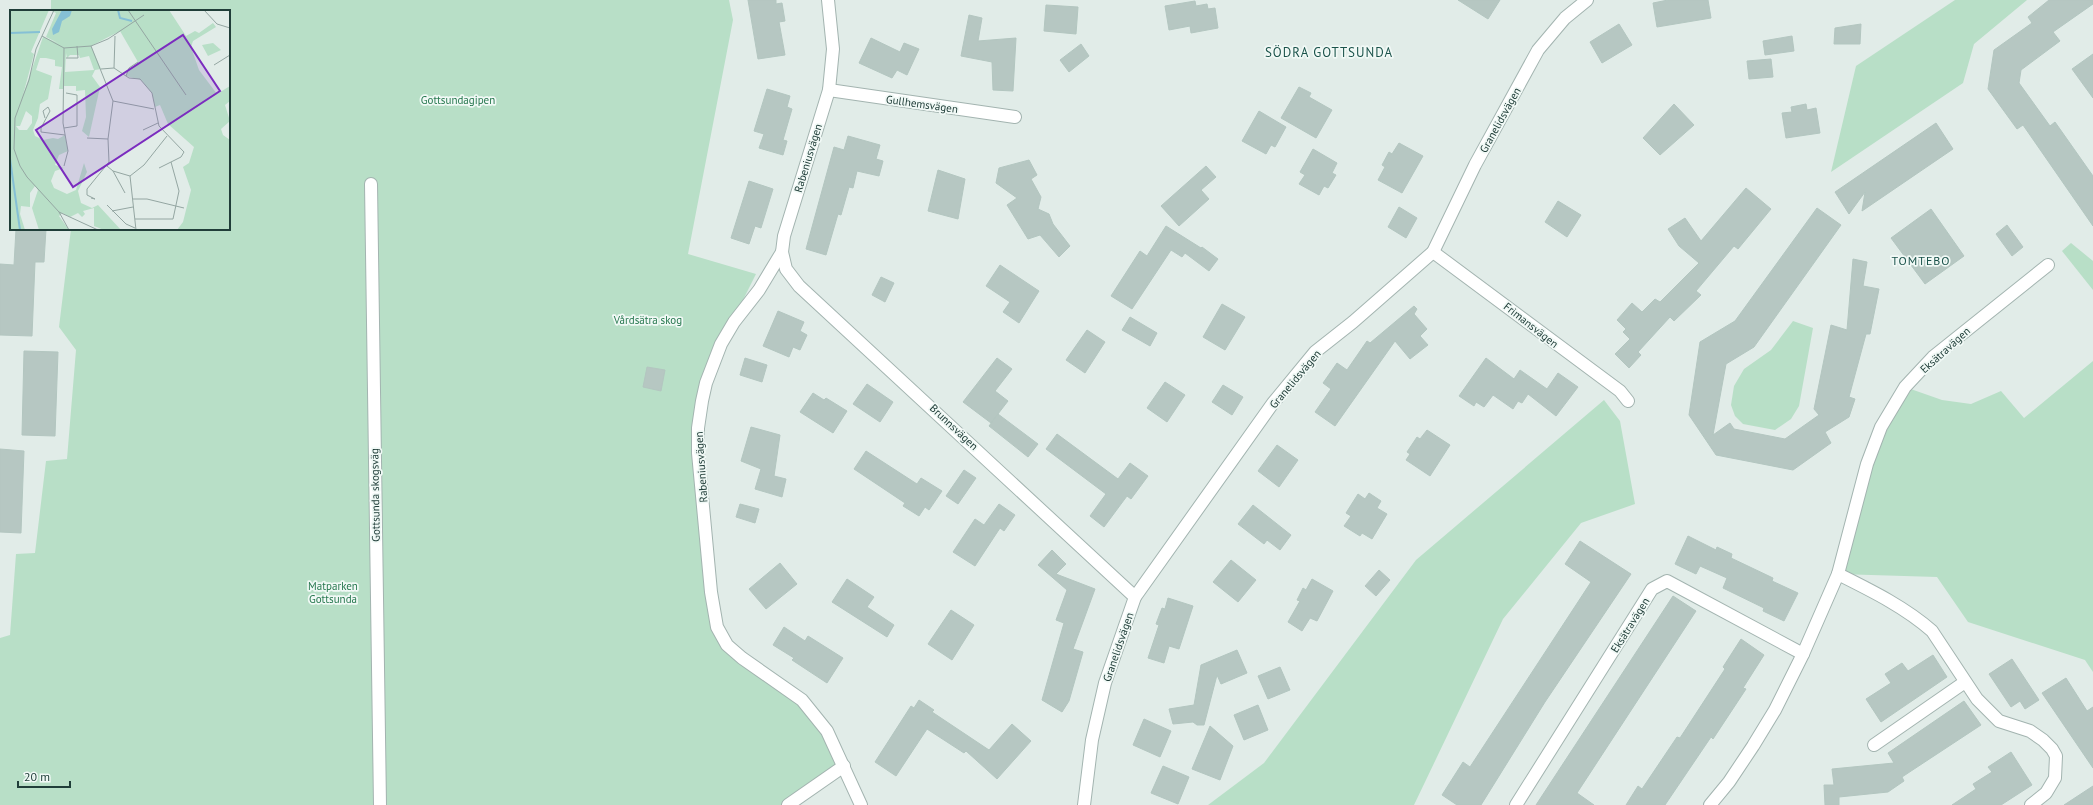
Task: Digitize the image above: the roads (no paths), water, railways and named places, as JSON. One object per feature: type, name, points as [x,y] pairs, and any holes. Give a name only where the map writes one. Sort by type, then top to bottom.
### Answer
[{"type":"street","name":"Rabeniusvägen","points":[[828,0],[833,49],[828,90],[784,236],[782,252],[759,290],[734,322],[721,344],[706,383],[702,401],[698,428],[698,453],[707,529],[711,592],[717,627],[727,645],[742,658],[802,700],[827,731],[861,805]]},
{"type":"street","name":"Granelidsvägen","points":[[1084,805],[1092,740],[1105,683],[1135,597],[1273,403],[1315,352],[1353,322],[1433,252],[1475,165],[1538,50],[1565,18],[1587,0]]},
{"type":"street","name":"Gullhemsvägen","points":[[828,90],[1015,117]]},
{"type":"street","name":"Gottsunda skogsväg","points":[[371,184],[380,805]]},
{"type":"street","name":"Brunnsvägen","points":[[782,252],[786,269],[799,286],[1135,597]]},
{"type":"street","name":"Frimansvägen","points":[[1433,252],[1620,391],[1628,401]]},
{"type":"street","name":"Eksätravägen","points":[[1710,805],[1729,782],[1775,710],[1803,654],[1838,574],[1867,464],[1881,427],[1905,387],[1933,357],[2048,264]]},
{"type":"street","points":[[1838,574],[1878,594],[1923,623],[1936,636],[1977,699],[1999,721],[2030,731],[2043,740],[2052,749],[2056,756],[2055,778],[2046,793],[2031,805]]},
{"type":"street","name":"Eksätravägen","points":[[1516,805],[1652,589],[1667,581],[1803,654]]},
{"type":"street","points":[[1874,745],[1965,682]]},
{"type":"street","points":[[788,805],[844,766]]},
{"type":"district","name":"SÖDRA GOTTSUNDA","points":[[1329,52]]},
{"type":"district","name":"TOMTEBO","points":[[1921,261]]},
{"type":"park label","name":"Gottsundagipen","points":[[458,100]]},
{"type":"park label","name":"Vårdsätra skog","points":[[648,320]]},
{"type":"park label","name":"Matparken Gottsunda","points":[[333,592]]}]
